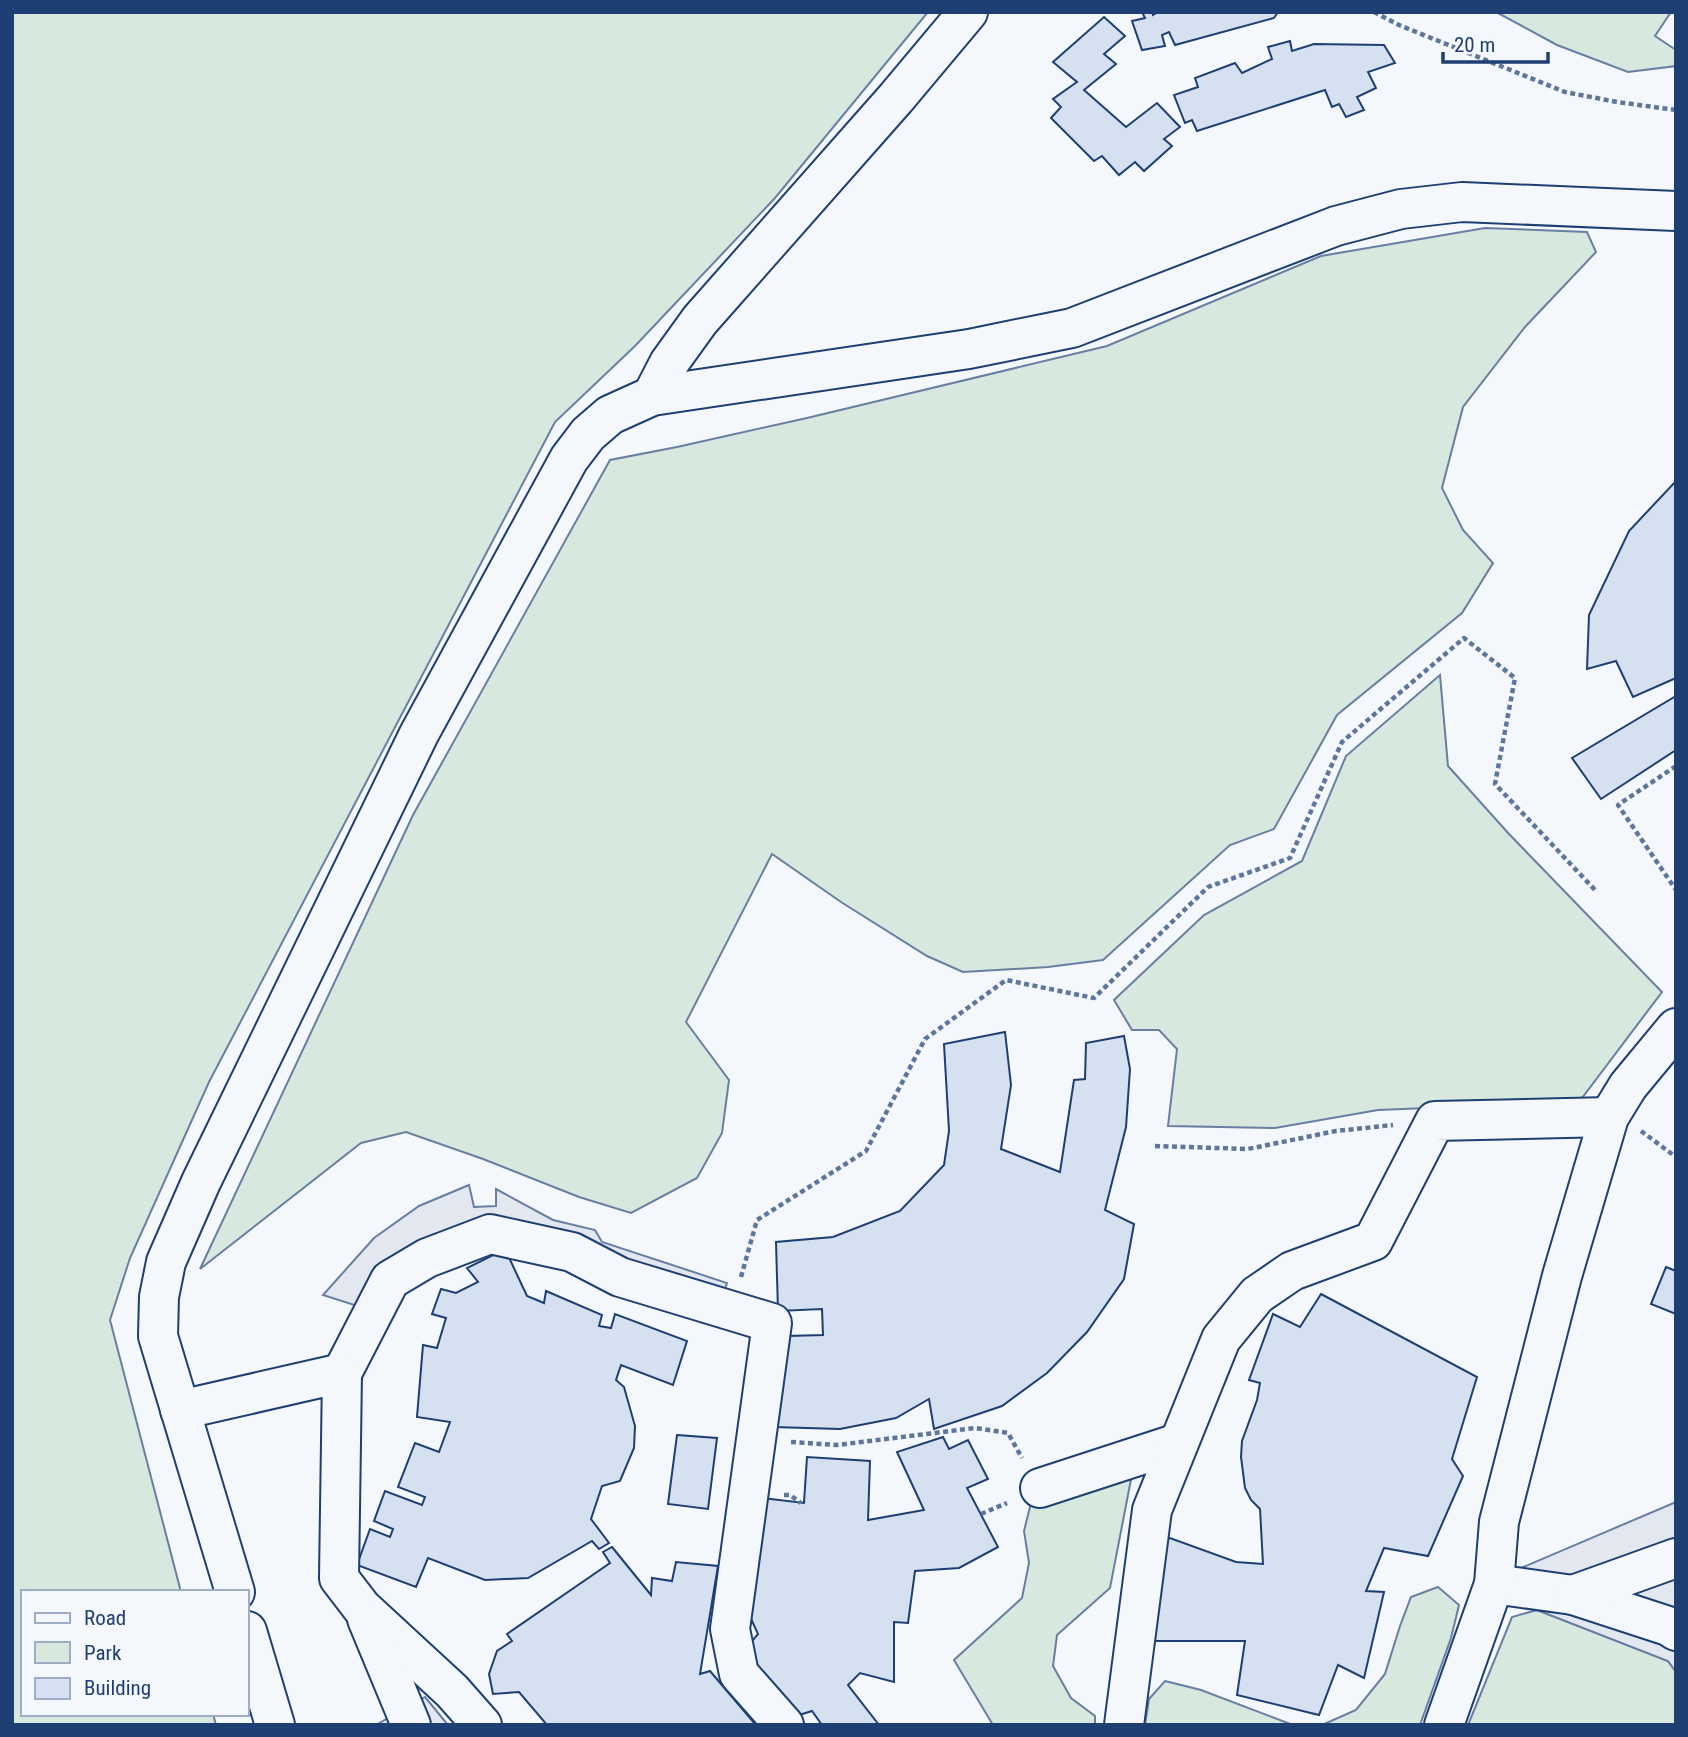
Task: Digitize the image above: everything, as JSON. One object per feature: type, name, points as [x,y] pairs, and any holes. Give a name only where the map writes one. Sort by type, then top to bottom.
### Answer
[{"type":"street","points":[[652,396],[669,363],[700,320],[896,98],[968,12]]},
{"type":"street","points":[[234,1590],[158,1336],[159,1297],[166,1262],[201,1182],[419,734],[569,459],[589,433],[610,415],[652,396],[969,349],[1072,328],[1336,226],[1401,209],[1462,202],[1674,209]]},
{"type":"street","points":[[1444,1725],[1494,1584],[1499,1522],[1562,1276],[1622,1122],[1628,1086],[1676,1028]]},
{"type":"street","points":[[1124,1725],[1152,1510],[1221,1339],[1258,1295],[1292,1272],[1373,1241],[1435,1121],[1622,1122]]},
{"type":"street","points":[[482,1725],[453,1691],[362,1608],[339,1578],[342,1373],[390,1280],[427,1258],[490,1234],[572,1252],[620,1277],[772,1323],[730,1629],[739,1674],[784,1725]]},
{"type":"street","points":[[180,1409],[342,1373]]},
{"type":"street","points":[[1040,1488],[1178,1443]]},
{"type":"street","points":[[1573,1595],[1676,1558]]},
{"type":"street","points":[[1494,1584],[1573,1595],[1676,1631]]},
{"type":"street","points":[[362,1608],[411,1725]]},
{"type":"street","points":[[248,1634],[275,1725]]},
{"type":"path","points":[[1374,12],[1399,25],[1565,92],[1676,110]]},
{"type":"path","points":[[732,1311],[757,1220],[866,1151],[925,1039],[1006,980],[1094,998],[1208,887],[1290,858],[1342,742],[1464,638],[1515,678],[1494,784],[1596,891]]},
{"type":"path","points":[[1676,766],[1618,805],[1676,890]]},
{"type":"path","points":[[1155,1146],[1248,1149],[1336,1131],[1435,1121]]},
{"type":"path","points":[[1622,1122],[1676,1157]]},
{"type":"path","points":[[755,1440],[837,1445],[975,1429],[1008,1433],[1040,1488]]},
{"type":"green space","points":[[12,12],[928,12],[775,198],[635,346],[555,422],[209,1082],[130,1258],[110,1320],[180,1590],[21,1590],[21,1716],[214,1716],[216,1725],[12,1725]]},
{"type":"green space","points":[[1496,12],[1671,12],[1655,36],[1676,50],[1676,66],[1628,72],[1557,45]]},
{"type":"green space","points":[[1485,228],[1587,232],[1596,252],[1525,327],[1463,407],[1442,488],[1463,530],[1493,563],[1462,613],[1337,715],[1274,829],[1230,845],[1103,960],[1048,967],[963,972],[927,956],[841,902],[772,854],[686,1022],[729,1080],[722,1133],[697,1178],[631,1213],[579,1197],[406,1132],[361,1143],[200,1269],[413,815],[610,460],[807,418],[1107,346],[1321,256]]},
{"type":"green space","points":[[1440,675],[1448,766],[1509,834],[1662,992],[1579,1102],[1378,1110],[1275,1128],[1168,1126],[1177,1049],[1159,1030],[1132,1030],[1114,1000],[1204,915],[1302,861],[1346,756]]},
{"type":"green space","points":[[1133,1469],[1110,1588],[1057,1635],[1053,1666],[1071,1698],[1095,1716],[1095,1725],[993,1725],[954,1660],[1022,1598],[1029,1563],[1024,1531],[1031,1503]]},
{"type":"green space","points":[[1438,1587],[1459,1605],[1451,1638],[1420,1725],[1322,1725],[1356,1710],[1385,1674],[1411,1597]]},
{"type":"green space","points":[[1537,1610],[1668,1661],[1676,1672],[1676,1725],[1468,1725],[1512,1617]]},
{"type":"green space","points":[[1165,1681],[1201,1690],[1293,1725],[1145,1725],[1149,1699]]},
{"type":"shaded area","points":[[469,1185],[474,1207],[496,1206],[496,1189],[553,1220],[595,1230],[602,1242],[727,1283],[716,1312],[490,1231],[370,1310],[323,1295],[374,1238],[419,1206]]},
{"type":"shaded area","points":[[1676,1502],[1676,1672],[1668,1661],[1537,1610],[1507,1574]]},
{"type":"shaded area","points":[[425,1697],[448,1725],[376,1725]]},
{"type":"building","points":[[1142,12],[1152,12],[1153,15],[1158,12],[1278,12],[1274,18],[1175,45],[1169,32],[1162,35],[1165,46],[1142,50],[1132,21],[1145,18]]},
{"type":"building","points":[[1104,17],[1125,36],[1104,54],[1116,64],[1084,90],[1126,127],[1157,103],[1180,127],[1164,139],[1172,146],[1144,171],[1135,162],[1119,175],[1102,156],[1094,161],[1051,118],[1061,107],[1053,99],[1077,82],[1053,62]]},
{"type":"building","points":[[1290,41],[1292,51],[1314,44],[1384,45],[1395,63],[1368,72],[1376,88],[1357,97],[1364,110],[1346,117],[1339,104],[1332,107],[1325,90],[1197,131],[1192,120],[1185,123],[1174,95],[1198,87],[1195,78],[1235,63],[1242,73],[1272,59],[1268,47]]},
{"type":"building","points":[[1676,481],[1676,678],[1633,697],[1616,661],[1587,669],[1589,615],[1629,531]]},
{"type":"building","points":[[1676,696],[1676,750],[1601,799],[1572,758]]},
{"type":"building","points":[[1005,1032],[1011,1085],[1001,1149],[1060,1172],[1074,1080],[1085,1079],[1086,1043],[1124,1036],[1130,1069],[1126,1127],[1105,1210],[1134,1224],[1124,1279],[1087,1332],[1047,1373],[1002,1406],[934,1429],[929,1399],[896,1418],[840,1429],[774,1427],[787,1336],[823,1335],[822,1309],[778,1311],[776,1242],[833,1237],[900,1211],[944,1165],[949,1131],[944,1044]]},
{"type":"building","points":[[505,1249],[527,1296],[544,1303],[546,1291],[602,1315],[599,1326],[611,1328],[615,1314],[687,1341],[673,1385],[621,1365],[616,1380],[624,1387],[635,1426],[634,1448],[620,1481],[602,1486],[591,1519],[609,1543],[599,1549],[592,1541],[528,1578],[485,1580],[428,1558],[416,1587],[357,1565],[370,1529],[390,1537],[393,1529],[374,1521],[385,1491],[422,1505],[425,1497],[398,1487],[415,1443],[439,1452],[450,1422],[417,1417],[423,1345],[437,1348],[446,1318],[432,1314],[441,1289],[456,1293],[478,1282],[467,1268]]},
{"type":"building","points":[[1666,1267],[1676,1271],[1676,1314],[1651,1304]]},
{"type":"building","points":[[1321,1294],[1477,1377],[1452,1459],[1463,1476],[1428,1556],[1384,1548],[1366,1591],[1384,1592],[1364,1678],[1338,1665],[1319,1715],[1237,1695],[1245,1641],[1148,1641],[1159,1542],[1170,1538],[1236,1562],[1263,1564],[1260,1509],[1245,1488],[1241,1457],[1242,1441],[1257,1400],[1260,1383],[1249,1380],[1273,1314],[1300,1327]]},
{"type":"building","points":[[677,1435],[717,1438],[708,1509],[668,1504]]},
{"type":"building","points":[[943,1437],[949,1449],[968,1440],[988,1479],[967,1488],[998,1547],[959,1568],[915,1571],[908,1623],[894,1622],[894,1682],[860,1673],[848,1685],[879,1725],[822,1725],[812,1711],[796,1716],[753,1661],[752,1641],[758,1634],[747,1610],[762,1498],[804,1503],[807,1457],[870,1461],[868,1520],[924,1510],[897,1452]]},
{"type":"building","points":[[612,1547],[651,1595],[652,1578],[672,1581],[676,1562],[718,1566],[700,1674],[710,1671],[756,1725],[547,1725],[519,1692],[493,1694],[489,1674],[497,1651],[512,1641],[507,1634],[610,1563],[603,1552]]}]
